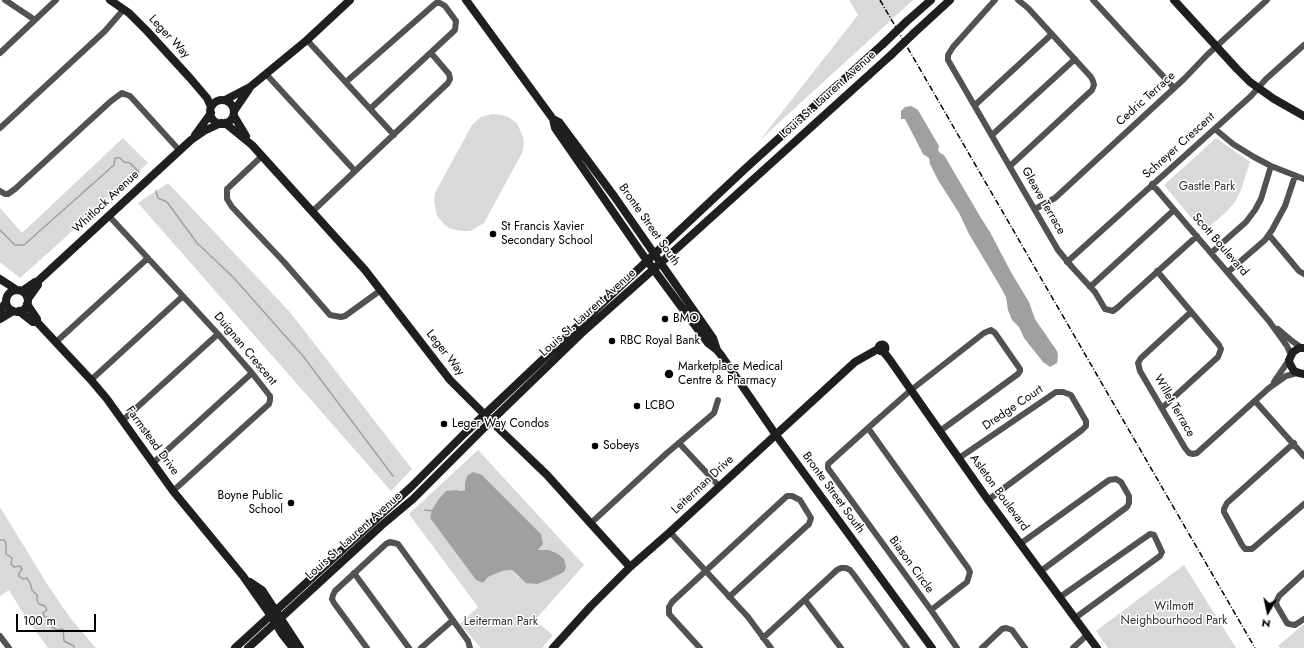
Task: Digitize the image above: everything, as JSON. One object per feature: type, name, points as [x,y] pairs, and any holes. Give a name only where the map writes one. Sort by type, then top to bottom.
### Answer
[{"type":"street","points":[[5,0],[35,20]]},
{"type":"street","points":[[0,53],[56,0]]},
{"type":"street","name":"Leger Way","points":[[110,0],[124,9],[147,31],[207,98],[211,110]]},
{"type":"street","points":[[250,87],[232,119],[223,123],[214,120],[211,110],[213,104],[250,87],[307,40],[350,0]]},
{"type":"street","name":"Bronte Street South","points":[[466,0],[553,120],[555,128],[654,269],[708,343],[717,350],[776,435],[932,648]]},
{"type":"street","name":"Louis St. Laurent Avenue","points":[[248,648],[275,617],[484,415],[756,159],[931,0]]},
{"type":"street","name":"Louis St. Laurent Avenue","points":[[235,648],[275,617],[413,499],[584,331],[891,55],[950,0]]},
{"type":"street","name":"Gleave Terrace","points":[[995,0],[952,47],[948,55],[948,60],[1058,250],[1090,287],[1105,309],[1113,311],[1117,308],[1197,236]]},
{"type":"street","points":[[1010,166],[1092,90],[1094,85],[1094,80],[1028,8],[1018,0]]},
{"type":"street","points":[[1093,0],[1174,88]]},
{"type":"street","name":"Cedric Terrace","points":[[1035,209],[1055,198],[1267,0]]},
{"type":"street","points":[[1175,1],[1216,47],[1258,88],[1282,105],[1304,116]]},
{"type":"street","points":[[346,82],[436,4],[440,3],[445,6],[456,21],[455,30],[370,109]]},
{"type":"street","points":[[0,128],[102,34],[124,9]]},
{"type":"street","points":[[975,105],[1052,34]]},
{"type":"street","points":[[307,40],[394,135]]},
{"type":"street","name":"Schreyer Crescent","points":[[1067,262],[1152,184],[1215,129],[1303,46]]},
{"type":"street","points":[[313,211],[448,83],[450,79],[449,74],[430,53]]},
{"type":"street","points":[[992,135],[1075,59]]},
{"type":"street","points":[[266,74],[355,171]]},
{"type":"street","name":"Leger Way","points":[[190,78],[222,100]]},
{"type":"street","points":[[0,191],[8,194],[15,190],[111,101],[122,94],[130,96],[180,151]]},
{"type":"street","points":[[222,100],[232,104],[234,113]]},
{"type":"street","name":"Whitlock Avenue","points":[[191,140],[211,110]]},
{"type":"street","name":"Leger Way","points":[[234,113],[252,145]]},
{"type":"street","name":"Bronte Street South","points":[[553,120],[559,122],[614,196],[714,338],[717,350]]},
{"type":"street","name":"Leger Way","points":[[223,123],[252,145],[313,211],[365,270],[450,380],[484,415],[547,475],[630,567]]},
{"type":"street","name":"Whitlock Avenue","points":[[19,290],[37,282],[191,140],[204,131],[223,123]]},
{"type":"street","points":[[1215,129],[1245,152],[1271,166],[1304,179]]},
{"type":"street","points":[[262,156],[227,189],[227,199],[232,207],[284,262],[330,315],[341,317],[346,316],[381,290]]},
{"type":"street","points":[[1211,253],[1246,222],[1255,210],[1271,166]]},
{"type":"street","points":[[1228,272],[1269,235],[1286,206],[1295,176]]},
{"type":"street","name":"Scott Boulevard","points":[[1152,184],[1269,321],[1287,346],[1290,358]]},
{"type":"street","points":[[1090,287],[1174,210]]},
{"type":"street","name":"Duignan Crescent","points":[[110,216],[218,334],[270,396],[269,404],[173,491]]},
{"type":"street","points":[[1269,235],[1299,271],[1304,274]]},
{"type":"street","points":[[56,342],[148,258]]},
{"type":"street","points":[[1157,272],[1219,345],[1220,353],[1218,357],[1162,408]]},
{"type":"street","points":[[0,280],[24,293],[27,302],[24,309],[16,311],[0,319]]},
{"type":"street","name":"Whitlock Avenue","points":[[27,302],[38,285],[37,282]]},
{"type":"street","points":[[0,285],[9,307],[16,311]]},
{"type":"street","points":[[0,311],[11,291],[19,290]]},
{"type":"street","points":[[91,380],[183,296]]},
{"type":"street","name":"Farmstead Drive","points":[[27,302],[37,319],[37,322],[107,399],[173,491],[243,576],[262,590],[282,634],[293,648]]},
{"type":"street","name":"Farmstead Drive","points":[[16,311],[33,322],[37,322]]},
{"type":"street","name":"Willet Terrace","points":[[1192,312],[1140,358],[1138,363],[1140,370],[1189,453],[1197,453],[1269,388],[1286,376],[1301,374]]},
{"type":"street","name":"Scott Boulevard","points":[[1269,321],[1292,341],[1303,348]]},
{"type":"street","name":"Biason Circle","points":[[868,428],[970,572],[967,582],[931,610],[828,468],[828,464],[910,390],[984,333],[991,330],[995,333],[1020,371],[940,431]]},
{"type":"street","points":[[122,421],[218,334]]},
{"type":"street","points":[[1301,374],[1291,368],[1290,358],[1296,350],[1303,348]]},
{"type":"street","name":"Asleton Boulevard","points":[[881,350],[890,360],[988,500],[1097,648]]},
{"type":"street","name":"Leiterman Drive","points":[[553,648],[591,606],[630,567],[719,486],[856,362],[881,350]]},
{"type":"street","name":"Willet Terrace","points":[[1269,388],[1290,358]]},
{"type":"street","points":[[153,463],[252,373]]},
{"type":"street","name":"Dredge Court","points":[[959,458],[1056,392],[1063,392],[1071,395],[1086,421],[1084,428],[988,500]]},
{"type":"street","points":[[591,523],[714,413],[718,400]]},
{"type":"street","points":[[1255,401],[1304,456]]},
{"type":"street","points":[[679,443],[719,486]]},
{"type":"street","points":[[1294,443],[1228,503],[1224,509],[1224,512],[1242,545],[1245,549],[1252,550],[1304,504]]},
{"type":"street","points":[[1020,544],[1109,480],[1116,479],[1121,482],[1129,496],[1130,500],[1128,505],[1041,571]]},
{"type":"street","points":[[700,648],[670,614],[669,610],[672,602],[787,496],[792,496],[800,500],[811,518],[809,524],[729,597]]},
{"type":"street","points":[[670,532],[748,618],[771,648]]},
{"type":"street","points":[[1060,597],[1148,535],[1150,534],[1154,536],[1162,552],[1160,556],[1074,618]]},
{"type":"street","points":[[367,648],[332,599],[335,591],[354,573],[386,544],[394,542],[398,544],[453,620],[468,641],[470,648]]},
{"type":"street","points":[[763,638],[837,570],[846,568],[854,575],[907,648]]},
{"type":"street","points":[[354,573],[409,648]]},
{"type":"street","points":[[1304,573],[1279,596],[1276,602],[1287,623],[1295,625],[1304,619]]},
{"type":"street","points":[[805,600],[841,648]]},
{"type":"street","points":[[931,610],[957,648]]},
{"type":"street","name":"Farmstead Drive","points":[[275,617],[300,648]]},
{"type":"street","points":[[421,648],[453,620]]},
{"type":"street","points":[[982,648],[1002,629],[1006,628],[1012,630],[1025,648]]},
{"type":"street","points":[[1073,648],[1087,635]]},
{"type":"street","points":[[0,636],[9,648]]},
{"type":"green space","points":[[849,0],[913,0],[760,140],[858,15]]},
{"type":"green space","points":[[492,114],[508,117],[517,123],[523,137],[524,145],[522,153],[484,223],[470,231],[461,231],[449,228],[437,216],[434,202],[435,193],[472,125],[481,117]]},
{"type":"green space","points":[[123,138],[148,163],[20,278],[0,262],[0,208],[22,233]]},
{"type":"green space","name":"Gastle Park","points":[[1216,138],[1250,162],[1241,190],[1235,202],[1203,232],[1164,185]]},
{"type":"green space","points":[[168,183],[289,311],[412,469],[391,491],[138,203]]},
{"type":"green space","name":"Leiterman Park","points":[[478,450],[584,565],[535,620],[553,635],[542,648],[481,648],[460,624],[478,607],[409,514]],"holes":[[[482,475],[541,534],[538,550],[558,554],[564,572],[550,579],[518,577],[512,570],[502,571],[488,577],[483,583],[476,580],[430,518],[432,510],[438,500],[457,490],[465,490]]]},
{"type":"green space","points":[[0,507],[49,587],[71,619],[96,648],[48,648],[26,618],[9,590],[0,596]]},
{"type":"green space","name":"Wilmott Neighbourhood Park","points":[[1184,565],[1236,648],[1108,648],[1096,631]]},
{"type":"green space","points":[[1304,624],[1304,648],[1280,648],[1278,646]]},
{"type":"shaded area","points":[[911,106],[918,110],[939,146],[938,150],[944,155],[990,232],[1012,274],[1029,302],[1035,319],[1057,351],[1057,363],[1050,367],[1043,362],[1024,338],[1019,327],[1012,320],[1008,310],[1006,297],[1000,286],[969,234],[959,213],[938,180],[930,164],[929,158],[923,154],[905,119],[901,119],[901,111],[905,107]]},
{"type":"shaded area","points":[[473,472],[482,475],[541,534],[543,544],[538,550],[549,550],[558,554],[564,559],[566,567],[564,572],[537,584],[526,583],[512,570],[502,571],[488,577],[483,583],[476,580],[430,518],[432,510],[446,491],[465,490],[467,476]]},
{"type":"waterway","points":[[0,230],[15,245],[24,245],[114,165],[115,158],[120,158],[124,162],[130,163],[139,172]]},
{"type":"waterway","points":[[156,191],[158,198],[167,202],[197,243],[233,277],[303,356],[393,476]]},
{"type":"waterway","points":[[425,510],[433,511]]},
{"type":"waterway","points":[[0,540],[4,540],[6,543],[6,554],[12,558],[11,564],[14,567],[20,566],[22,569],[19,576],[23,579],[27,578],[32,590],[37,595],[39,604],[45,606],[47,610],[43,613],[45,617],[52,620],[52,627],[57,630],[63,629],[64,641],[74,646],[74,648]]},
{"type":"railway","points":[[880,0],[1255,648]]},
{"type":"place","name":"St Francis Xavier Secondary School","points":[[493,234]]},
{"type":"place","name":"BMO","points":[[665,319]]},
{"type":"place","name":"RBC Royal Bank","points":[[612,341]]},
{"type":"place","name":"Marketplace Medical Centre & Pharmacy","points":[[669,374]]},
{"type":"place","name":"LCBO","points":[[637,406]]},
{"type":"place","name":"Leger Way Condos","points":[[444,424]]},
{"type":"place","name":"Sobeys","points":[[595,446]]},
{"type":"place","name":"Boyne Public School","points":[[291,503]]}]
